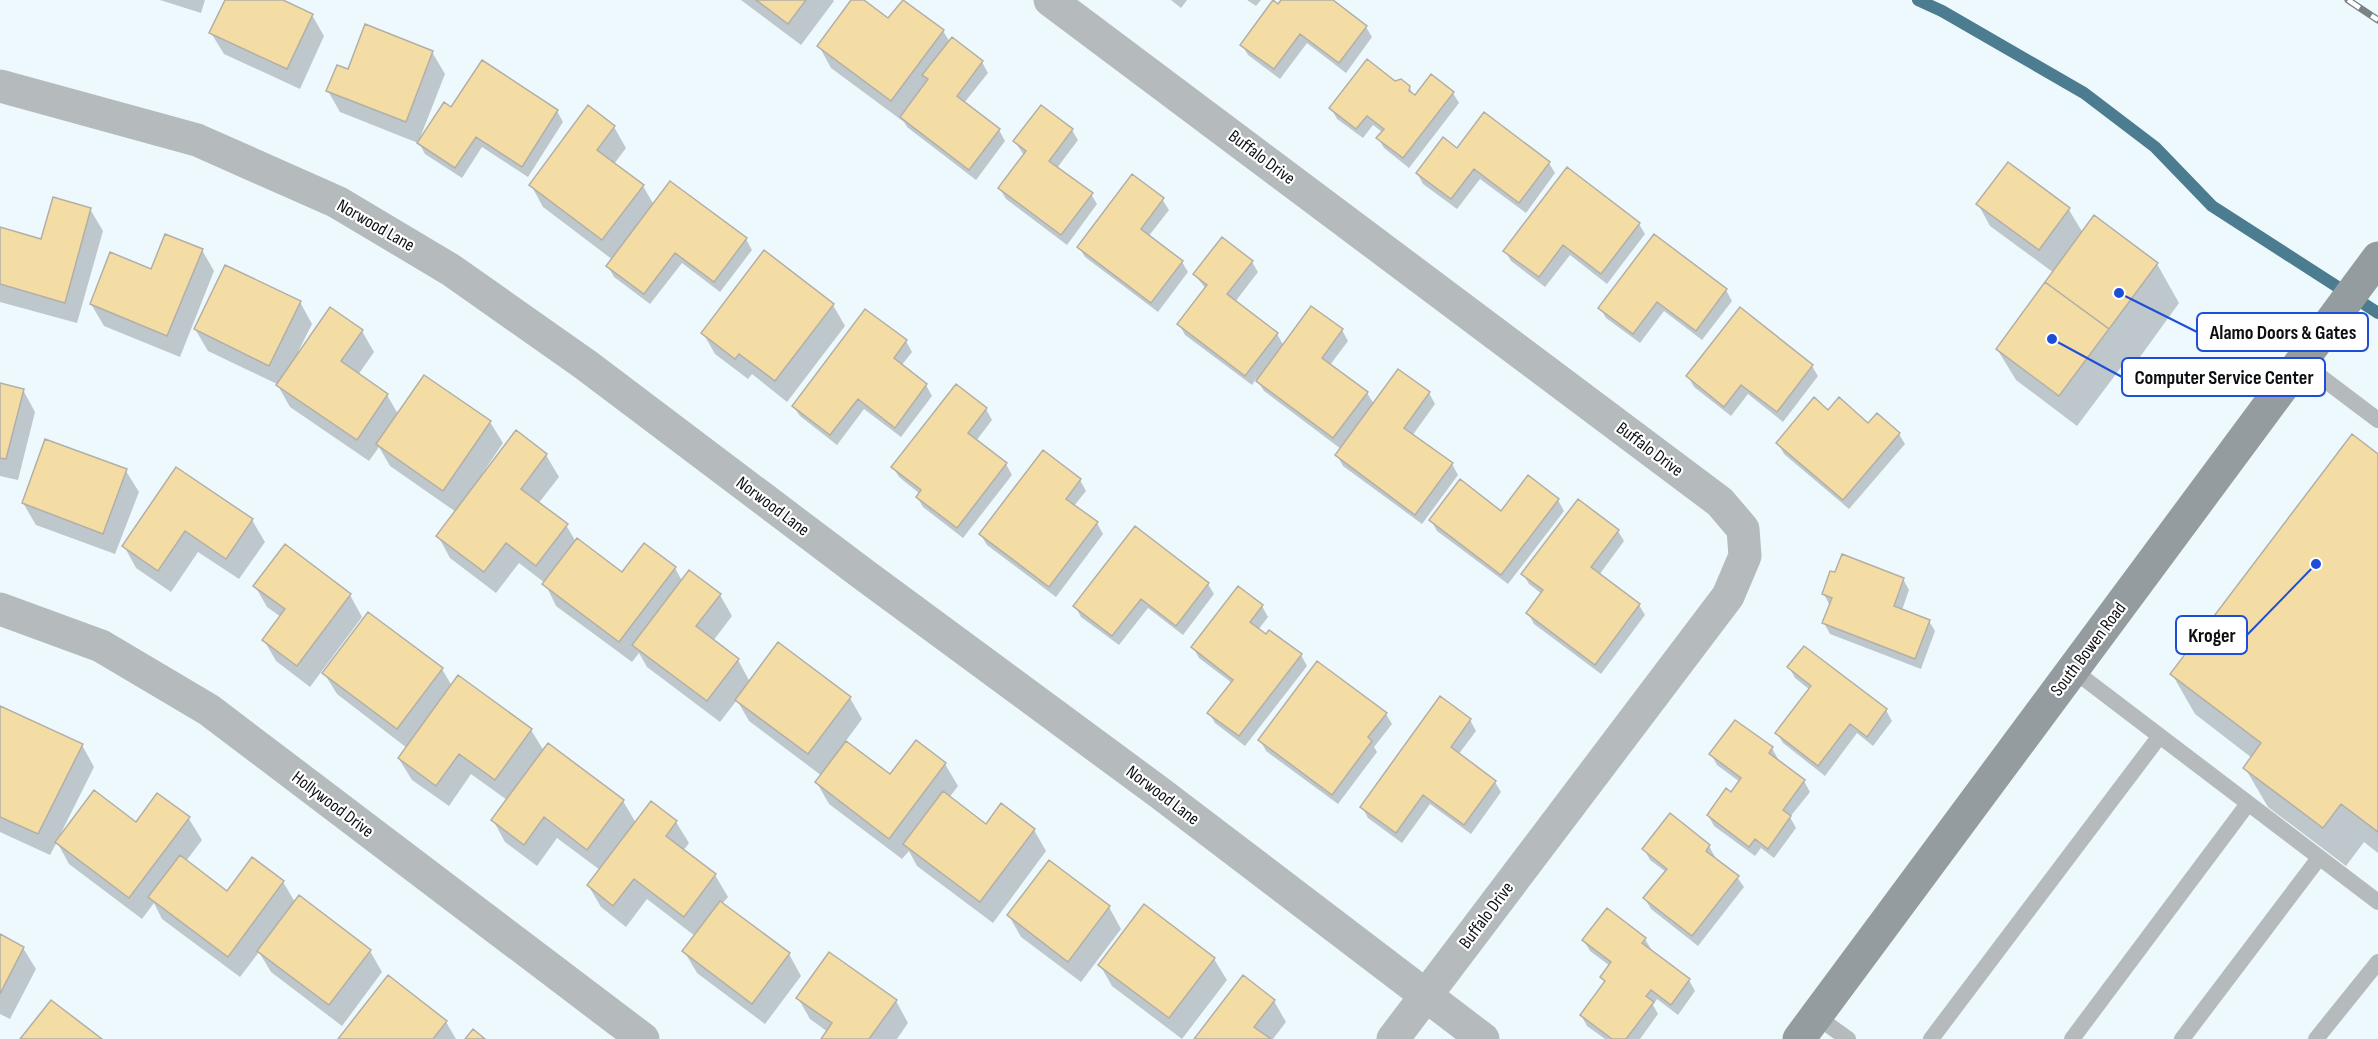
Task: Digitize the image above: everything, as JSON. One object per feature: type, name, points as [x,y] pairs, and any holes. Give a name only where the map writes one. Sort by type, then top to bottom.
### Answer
[{"type":"main road","name":"South Bowen Road","points":[[1807,1027],[2378,258]]},
{"type":"street","name":"Buffalo Drive","points":[[1050,0],[1711,495],[1743,529],[1745,556],[1728,596],[1393,1039]]},
{"type":"street","name":"Norwood Lane","points":[[0,86],[197,140],[337,202],[451,270],[586,365],[863,574],[1160,793],[1484,1039]]},
{"type":"street","name":"Hollywood Drive","points":[[0,609],[101,646],[209,710],[643,1039]]},
{"type":"lane","points":[[2301,362],[2378,420]]},
{"type":"lane","points":[[2073,670],[2247,805],[2378,902]]},
{"type":"lane","points":[[1931,1039],[2159,736]]},
{"type":"lane","points":[[2072,1039],[2247,805]]},
{"type":"lane","points":[[2182,1039],[2319,858]]},
{"type":"lane","points":[[2316,1039],[2378,962]]},
{"type":"lane","points":[[1807,1027],[1848,1039]]},
{"type":"building","points":[[225,0],[283,0],[313,14],[287,69],[209,33]]},
{"type":"building","points":[[756,0],[806,0],[788,24]]},
{"type":"building","points":[[851,0],[864,0],[888,18],[903,0],[944,30],[891,101],[817,46]]},
{"type":"building","points":[[1273,0],[1278,4],[1281,0],[1333,0],[1367,26],[1339,63],[1300,34],[1274,69],[1240,45]]},
{"type":"building","points":[[365,24],[433,51],[406,122],[326,91],[337,65],[348,69]]},
{"type":"building","points":[[952,37],[983,61],[957,96],[1000,129],[969,170],[900,117],[928,79],[922,75]]},
{"type":"building","points":[[1367,59],[1395,81],[1401,79],[1410,86],[1409,91],[1415,95],[1431,74],[1454,92],[1403,158],[1376,138],[1384,129],[1367,116],[1356,129],[1329,108]]},
{"type":"building","points":[[482,60],[558,110],[522,167],[476,137],[455,168],[417,143],[444,102],[451,107]]},
{"type":"building","points":[[588,105],[615,126],[597,150],[644,185],[602,240],[529,185]]},
{"type":"building","points":[[1041,105],[1073,129],[1049,161],[1093,193],[1061,235],[998,188],[1026,151],[1013,141]]},
{"type":"building","points":[[1484,112],[1550,162],[1519,203],[1474,169],[1451,199],[1416,173],[1443,137],[1457,148]]},
{"type":"building","points":[[2008,162],[2070,208],[2039,250],[1976,204]]},
{"type":"building","points":[[1567,167],[1640,223],[1601,274],[1563,245],[1539,277],[1503,251]]},
{"type":"building","points":[[1132,174],[1164,198],[1141,229],[1183,261],[1151,303],[1077,247]]},
{"type":"building","points":[[670,181],[747,238],[714,282],[675,253],[644,294],[606,266]]},
{"type":"building","points":[[53,197],[91,208],[65,303],[0,284],[0,227],[41,239]]},
{"type":"building","points":[[2094,215],[2158,263],[2109,329],[2045,282]]},
{"type":"building","points":[[165,234],[203,249],[167,336],[90,304],[110,252],[151,269]]},
{"type":"building","points":[[1654,234],[1727,289],[1696,331],[1657,302],[1633,334],[1598,308]]},
{"type":"building","points":[[1222,237],[1253,261],[1227,294],[1278,333],[1245,376],[1177,324],[1207,285],[1193,274]]},
{"type":"building","points":[[764,250],[834,304],[775,381],[739,354],[735,359],[701,333]]},
{"type":"building","points":[[225,265],[301,301],[269,366],[194,329]]},
{"type":"building","points":[[2045,282],[2109,329],[2059,396],[1996,349]]},
{"type":"building","points":[[1311,306],[1343,329],[1322,358],[1368,392],[1333,438],[1256,381]]},
{"type":"building","points":[[330,307],[363,330],[341,361],[388,394],[357,440],[276,385]]},
{"type":"building","points":[[1740,307],[1813,365],[1777,412],[1741,385],[1724,407],[1686,376]]},
{"type":"building","points":[[865,309],[907,340],[894,358],[927,384],[895,428],[858,399],[830,435],[792,406]]},
{"type":"building","points":[[1398,369],[1430,392],[1404,428],[1453,463],[1415,515],[1335,455]]},
{"type":"building","points":[[424,375],[491,421],[443,491],[376,444]]},
{"type":"building","points":[[0,383],[24,389],[6,459],[0,458]]},
{"type":"building","points":[[956,384],[987,408],[968,433],[1007,463],[957,528],[916,497],[921,490],[891,467]]},
{"type":"building","points":[[1814,397],[1828,410],[1839,397],[1868,423],[1877,413],[1900,433],[1843,500],[1776,443]]},
{"type":"building","points":[[516,430],[547,454],[521,489],[568,524],[536,566],[506,543],[484,572],[436,536]]},
{"type":"building","points":[[2352,434],[2378,454],[2378,832],[2341,804],[2323,828],[2243,768],[2261,743],[2170,674]]},
{"type":"building","points":[[45,439],[127,469],[103,534],[22,503]]},
{"type":"building","points":[[1043,450],[1081,479],[1066,499],[1098,522],[1049,587],[979,534]]},
{"type":"building","points":[[176,467],[253,519],[226,559],[185,531],[158,571],[122,546]]},
{"type":"building","points":[[1528,475],[1559,499],[1501,575],[1429,520],[1460,479],[1501,511]]},
{"type":"building","points":[[1578,499],[1619,530],[1591,567],[1640,604],[1595,665],[1526,613],[1543,590],[1521,574]]},
{"type":"building","points":[[1135,526],[1209,583],[1176,626],[1141,599],[1112,636],[1073,606]]},
{"type":"building","points":[[577,538],[622,572],[644,543],[676,567],[619,642],[542,584]]},
{"type":"building","points":[[285,544],[351,594],[297,666],[262,640],[285,609],[253,586]]},
{"type":"building","points":[[1842,554],[1904,578],[1894,606],[1930,620],[1915,659],[1822,623],[1832,598],[1822,594],[1830,571],[1835,572]]},
{"type":"building","points":[[689,570],[721,594],[696,626],[739,659],[707,701],[632,645]]},
{"type":"building","points":[[1238,586],[1263,605],[1250,622],[1266,634],[1269,630],[1302,654],[1239,736],[1207,713],[1233,680],[1191,647]]},
{"type":"building","points":[[368,612],[443,668],[397,729],[322,673]]},
{"type":"building","points":[[778,642],[851,697],[808,754],[735,700]]},
{"type":"building","points":[[1804,646],[1887,709],[1867,737],[1850,724],[1818,766],[1775,733],[1811,686],[1787,667]]},
{"type":"building","points":[[1317,661],[1387,713],[1368,737],[1372,741],[1332,795],[1258,740]]},
{"type":"building","points":[[458,675],[532,729],[495,780],[459,754],[436,786],[398,758]]},
{"type":"building","points":[[1440,696],[1471,719],[1451,747],[1496,781],[1464,825],[1423,795],[1396,833],[1360,807]]},
{"type":"building","points":[[0,706],[83,744],[38,834],[0,817]]},
{"type":"building","points":[[1735,720],[1773,747],[1769,753],[1805,780],[1783,810],[1791,816],[1768,849],[1755,839],[1749,847],[1707,815],[1726,788],[1731,792],[1741,778],[1709,754]]},
{"type":"building","points":[[916,740],[946,763],[889,839],[815,782],[846,741],[890,774]]},
{"type":"building","points":[[548,743],[624,800],[587,850],[544,817],[524,845],[491,820]]},
{"type":"building","points":[[94,790],[136,822],[157,793],[190,817],[129,898],[55,842]]},
{"type":"building","points":[[943,791],[986,824],[1001,803],[1035,829],[980,902],[903,844]]},
{"type":"building","points":[[651,801],[677,821],[666,836],[716,874],[684,917],[634,879],[613,906],[587,885]]},
{"type":"building","points":[[1670,813],[1710,845],[1706,851],[1739,876],[1692,936],[1643,898],[1667,869],[1642,849]]},
{"type":"building","points":[[180,855],[227,891],[252,857],[284,881],[228,957],[148,897]]},
{"type":"building","points":[[1049,860],[1110,906],[1068,962],[1007,915]]},
{"type":"building","points":[[299,895],[371,950],[329,1005],[257,951]]},
{"type":"building","points":[[720,901],[790,953],[752,1004],[682,951]]},
{"type":"building","points":[[1144,904],[1215,958],[1169,1018],[1098,965]]},
{"type":"building","points":[[1607,908],[1646,938],[1642,943],[1690,979],[1671,1005],[1651,990],[1646,996],[1654,1002],[1626,1039],[1612,1039],[1580,1015],[1605,981],[1600,977],[1611,962],[1582,940]]},
{"type":"building","points":[[0,934],[24,947],[0,994]]},
{"type":"building","points":[[829,952],[897,1000],[869,1039],[821,1039],[832,1023],[796,998]]},
{"type":"building","points":[[388,975],[447,1021],[433,1039],[338,1039]]},
{"type":"building","points":[[1243,975],[1275,1000],[1254,1027],[1271,1039],[1194,1039]]},
{"type":"building","points":[[51,1000],[102,1039],[20,1039]]},
{"type":"building","points":[[473,1029],[485,1039],[465,1039]]},
{"type":"waterway","points":[[1918,0],[1942,11],[2084,93],[2155,147],[2212,206],[2378,313]]},
{"type":"railway","points":[[2348,0],[2378,20]]},
{"type":"place","name":"Alamo Doors & Gates","points":[[2119,293]]},
{"type":"place","name":"Computer Service Center","points":[[2052,339]]},
{"type":"place","name":"Kroger","points":[[2316,564]]}]
